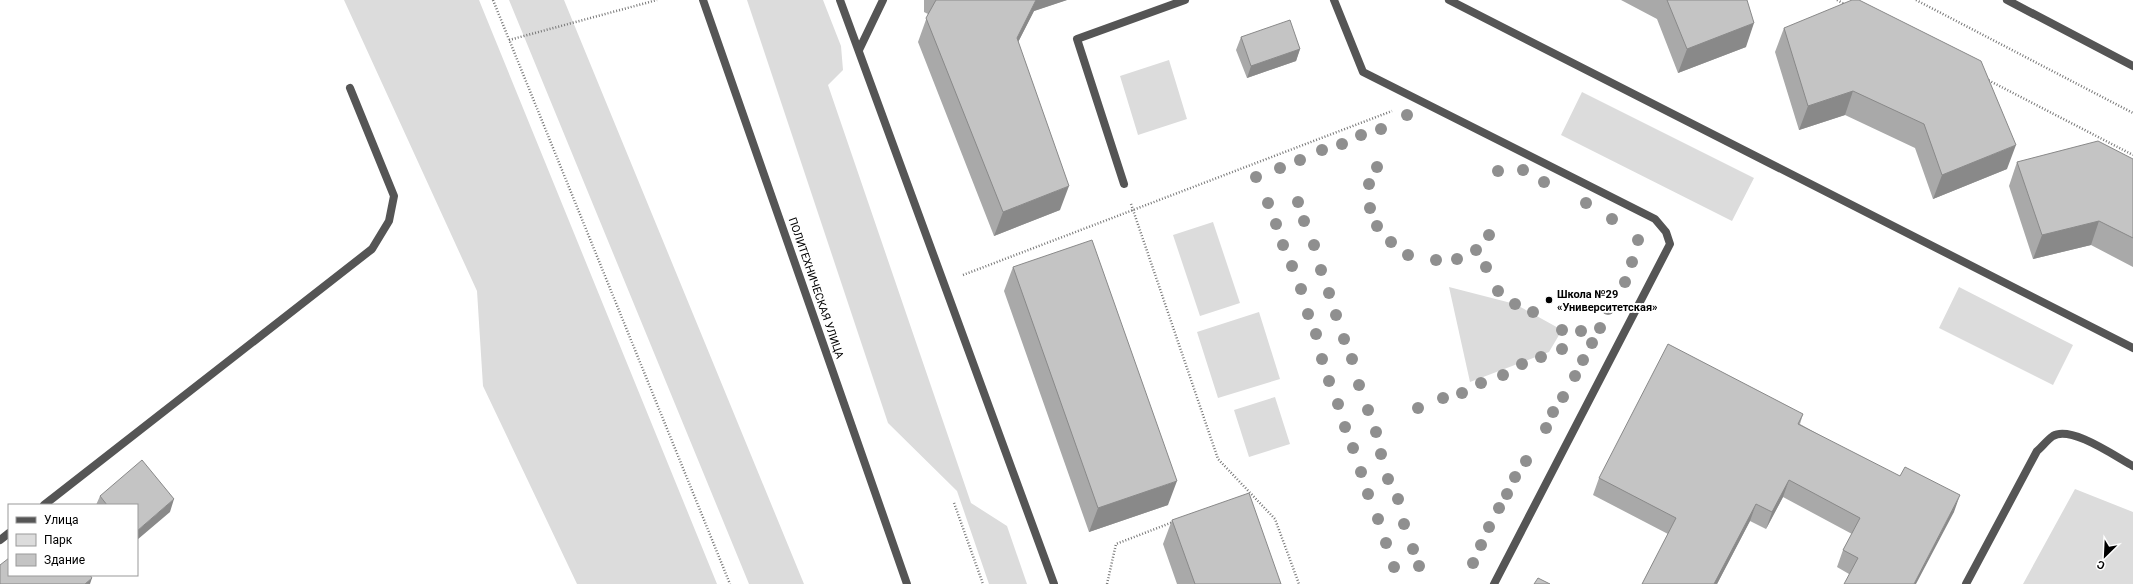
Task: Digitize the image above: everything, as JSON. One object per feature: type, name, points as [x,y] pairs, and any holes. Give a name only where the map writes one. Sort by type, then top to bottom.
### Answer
[{"type":"street","name":"ПОЛИТЕХНИЧЕСКАЯ УЛИЦА","points":[[703,0],[907,584]]},
{"type":"street","points":[[840,0],[1054,584]]},
{"type":"street","points":[[859,50],[883,0]]},
{"type":"street","points":[[1124,184],[1077,39],[1185,0]]},
{"type":"street","points":[[1334,0],[1363,72],[1655,219],[1666,232],[1670,244],[1494,584]]},
{"type":"street","points":[[1449,0],[2133,348]]},
{"type":"street","points":[[2007,0],[2133,66]]},
{"type":"street","points":[[45,504],[372,249],[389,221],[394,196],[350,88]]},
{"type":"street","points":[[1966,584],[2037,452],[2053,436],[2064,433],[2079,437],[2133,466]]},
{"type":"street","points":[[0,540],[8,534]]},
{"type":"path","points":[[493,0],[730,584]]},
{"type":"path","points":[[509,40],[658,0]]},
{"type":"path","points":[[1837,0],[1851,7]]},
{"type":"path","points":[[1916,0],[2133,113]]},
{"type":"path","points":[[1985,78],[2133,156]]},
{"type":"path","points":[[943,282],[1418,100]]},
{"type":"path","points":[[1124,184],[1218,459],[1275,519],[1299,584]]},
{"type":"path","points":[[1243,495],[1250,492]]},
{"type":"path","points":[[954,503],[982,584]]},
{"type":"path","points":[[1107,584],[1116,544],[1180,520]]},
{"type":"green space","points":[[344,0],[479,0],[717,584],[577,584],[483,386],[477,291]]},
{"type":"green space","points":[[509,0],[564,0],[804,584],[749,584]]},
{"type":"green space","points":[[747,0],[823,0],[841,46],[843,70],[828,85],[971,503],[1007,526],[1027,584],[989,584],[957,491],[888,423]]},
{"type":"green space","points":[[1169,60],[1187,119],[1138,135],[1120,76]]},
{"type":"green space","points":[[1582,92],[1754,178],[1732,221],[1561,135]]},
{"type":"green space","points":[[1213,222],[1240,303],[1200,316],[1173,235]]},
{"type":"green space","points":[[1449,287],[1515,304],[1562,330],[1549,352],[1470,382]]},
{"type":"green space","points":[[1959,287],[2073,345],[2053,385],[1939,328]]},
{"type":"green space","points":[[1259,312],[1280,379],[1218,398],[1197,332]]},
{"type":"green space","points":[[1275,397],[1290,444],[1249,457],[1234,410]]},
{"type":"green space","points":[[2075,489],[2133,512],[2133,584],[2023,584]]},
{"type":"building","points":[[936,0],[1036,0],[1017,38],[1069,186],[1003,212],[926,18]]},
{"type":"building","points":[[1667,0],[1747,0],[1754,23],[1687,49]]},
{"type":"building","points":[[1852,0],[1859,0],[1981,61],[2016,145],[1942,175],[1924,124],[1853,91],[1808,106],[1784,28]]},
{"type":"building","points":[[1290,20],[1300,49],[1251,66],[1241,37]]},
{"type":"building","points":[[2098,141],[2133,159],[2133,238],[2099,221],[2042,235],[2017,162]]},
{"type":"building","points":[[1092,240],[1177,481],[1098,508],[1013,267]]},
{"type":"building","points":[[1668,344],[1803,414],[1798,424],[1900,476],[1905,467],[1960,495],[1914,584],[1844,584],[1858,558],[1843,550],[1860,518],[1789,480],[1772,512],[1756,504],[1714,584],[1642,584],[1676,518],[1599,478]]},
{"type":"building","points":[[142,460],[174,499],[138,530],[138,504],[106,504],[100,496]]},
{"type":"building","points":[[1249,493],[1281,584],[1195,584],[1172,520]]},
{"type":"building","points":[[8,559],[8,576],[91,576],[92,578],[85,584],[0,584],[0,565]]},
{"type":"building","points":[[1538,578],[1550,584],[1534,584]]},
{"type":"place","name":"Школа №29 «Университетская»","points":[[1549,300]]}]
